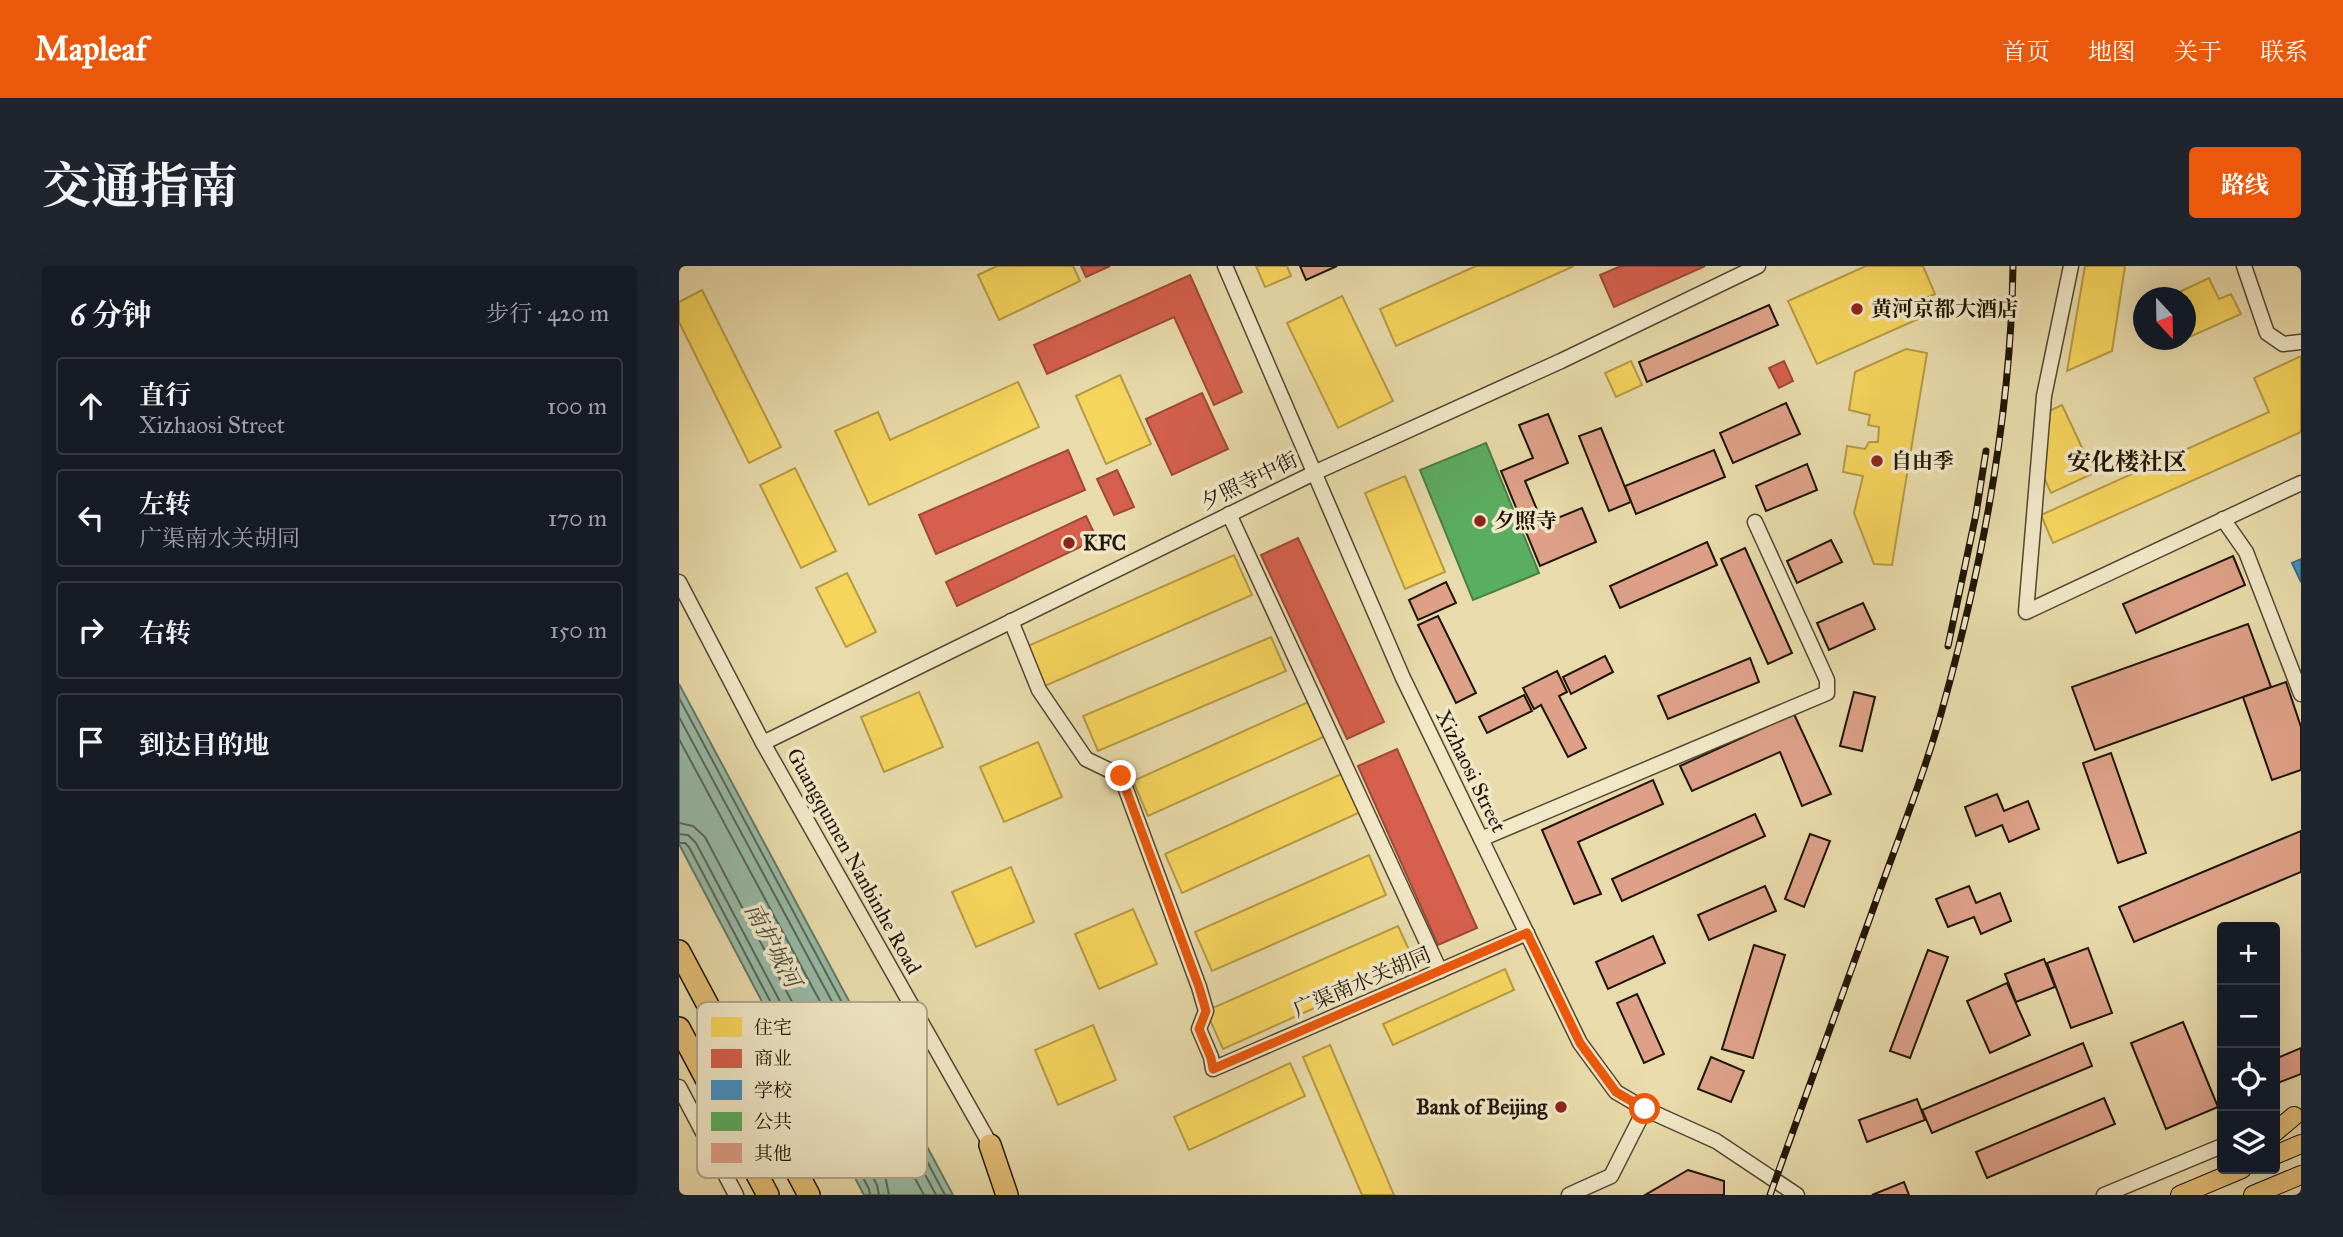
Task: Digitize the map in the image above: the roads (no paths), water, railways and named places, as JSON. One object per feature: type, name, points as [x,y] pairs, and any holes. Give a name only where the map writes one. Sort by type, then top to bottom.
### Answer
[{"type":"highway","points":[[679,951],[706,1002]]},
{"type":"highway","points":[[679,1028],[697,1062]]},
{"type":"highway","points":[[990,1145],[1007,1195]]},
{"type":"highway","points":[[758,1178],[766,1195]]},
{"type":"highway","points":[[800,1178],[809,1195]]},
{"type":"main road","points":[[2280,1128],[2297,1114]]},
{"type":"main road","points":[[2280,1153],[2301,1144]]},
{"type":"main road","points":[[2180,1195],[2223,1174]]},
{"type":"main road","points":[[2253,1195],[2301,1175]]},
{"type":"street","name":"Xizhaosi Street","points":[[1224,266],[1403,678],[1580,1043],[1616,1092],[1645,1109],[1716,1141],[1797,1195]]},
{"type":"street","name":"夕照寺中街","points":[[763,743],[1314,473],[1561,361],[1758,266]]},
{"type":"street","points":[[2071,266],[2044,396],[2026,612],[2301,483]]},
{"type":"street","points":[[2244,266],[2267,333],[2283,344],[2301,342]]},
{"type":"street","points":[[1229,514],[1440,971]]},
{"type":"street","points":[[2223,519],[2246,552],[2301,694]]},
{"type":"street","points":[[1481,839],[1827,694],[1827,680],[1755,522]]},
{"type":"street","name":"Guangqumen Nanbinhe Road","points":[[679,582],[763,743],[909,1002]]},
{"type":"street","name":"广渠南水关胡同","points":[[1011,621],[1039,690],[1086,758],[1121,776],[1199,987],[1206,1011],[1199,1029],[1213,1069],[1527,933]]},
{"type":"street","name":"Guangqumen Nanbinhe Road","points":[[927,1033],[1019,1195]]},
{"type":"street","points":[[679,1087],[697,1121]]},
{"type":"street","points":[[1569,1195],[1611,1175],[1645,1109]]},
{"type":"street","points":[[2280,1122],[2297,1114]]},
{"type":"street","points":[[2104,1195],[2217,1148]]},
{"type":"street","points":[[727,1178],[736,1195]]},
{"type":"water","name":"南护城河","points":[[679,684],[850,1002],[762,1002],[679,844]]},
{"type":"water","points":[[927,1147],[953,1195],[864,1195],[855,1178],[927,1178]]},
{"type":"railway","points":[[1770,1195],[1919,782],[1956,656],[1992,490],[2007,378],[2013,266]]},
{"type":"railway","points":[[1948,646],[1976,514],[1986,451]]},
{"type":"place","name":"黄河京都大酒店","points":[[1857,309]]},
{"type":"place","name":"自由季","points":[[1877,461]]},
{"type":"place","name":"夕照寺","points":[[1480,521]]},
{"type":"place","name":"KFC","points":[[1069,543]]},
{"type":"place","name":"Bank of Beijing","points":[[1561,1107]]},
{"type":"district","name":"安化楼社区","points":[[2127,462]]}]
